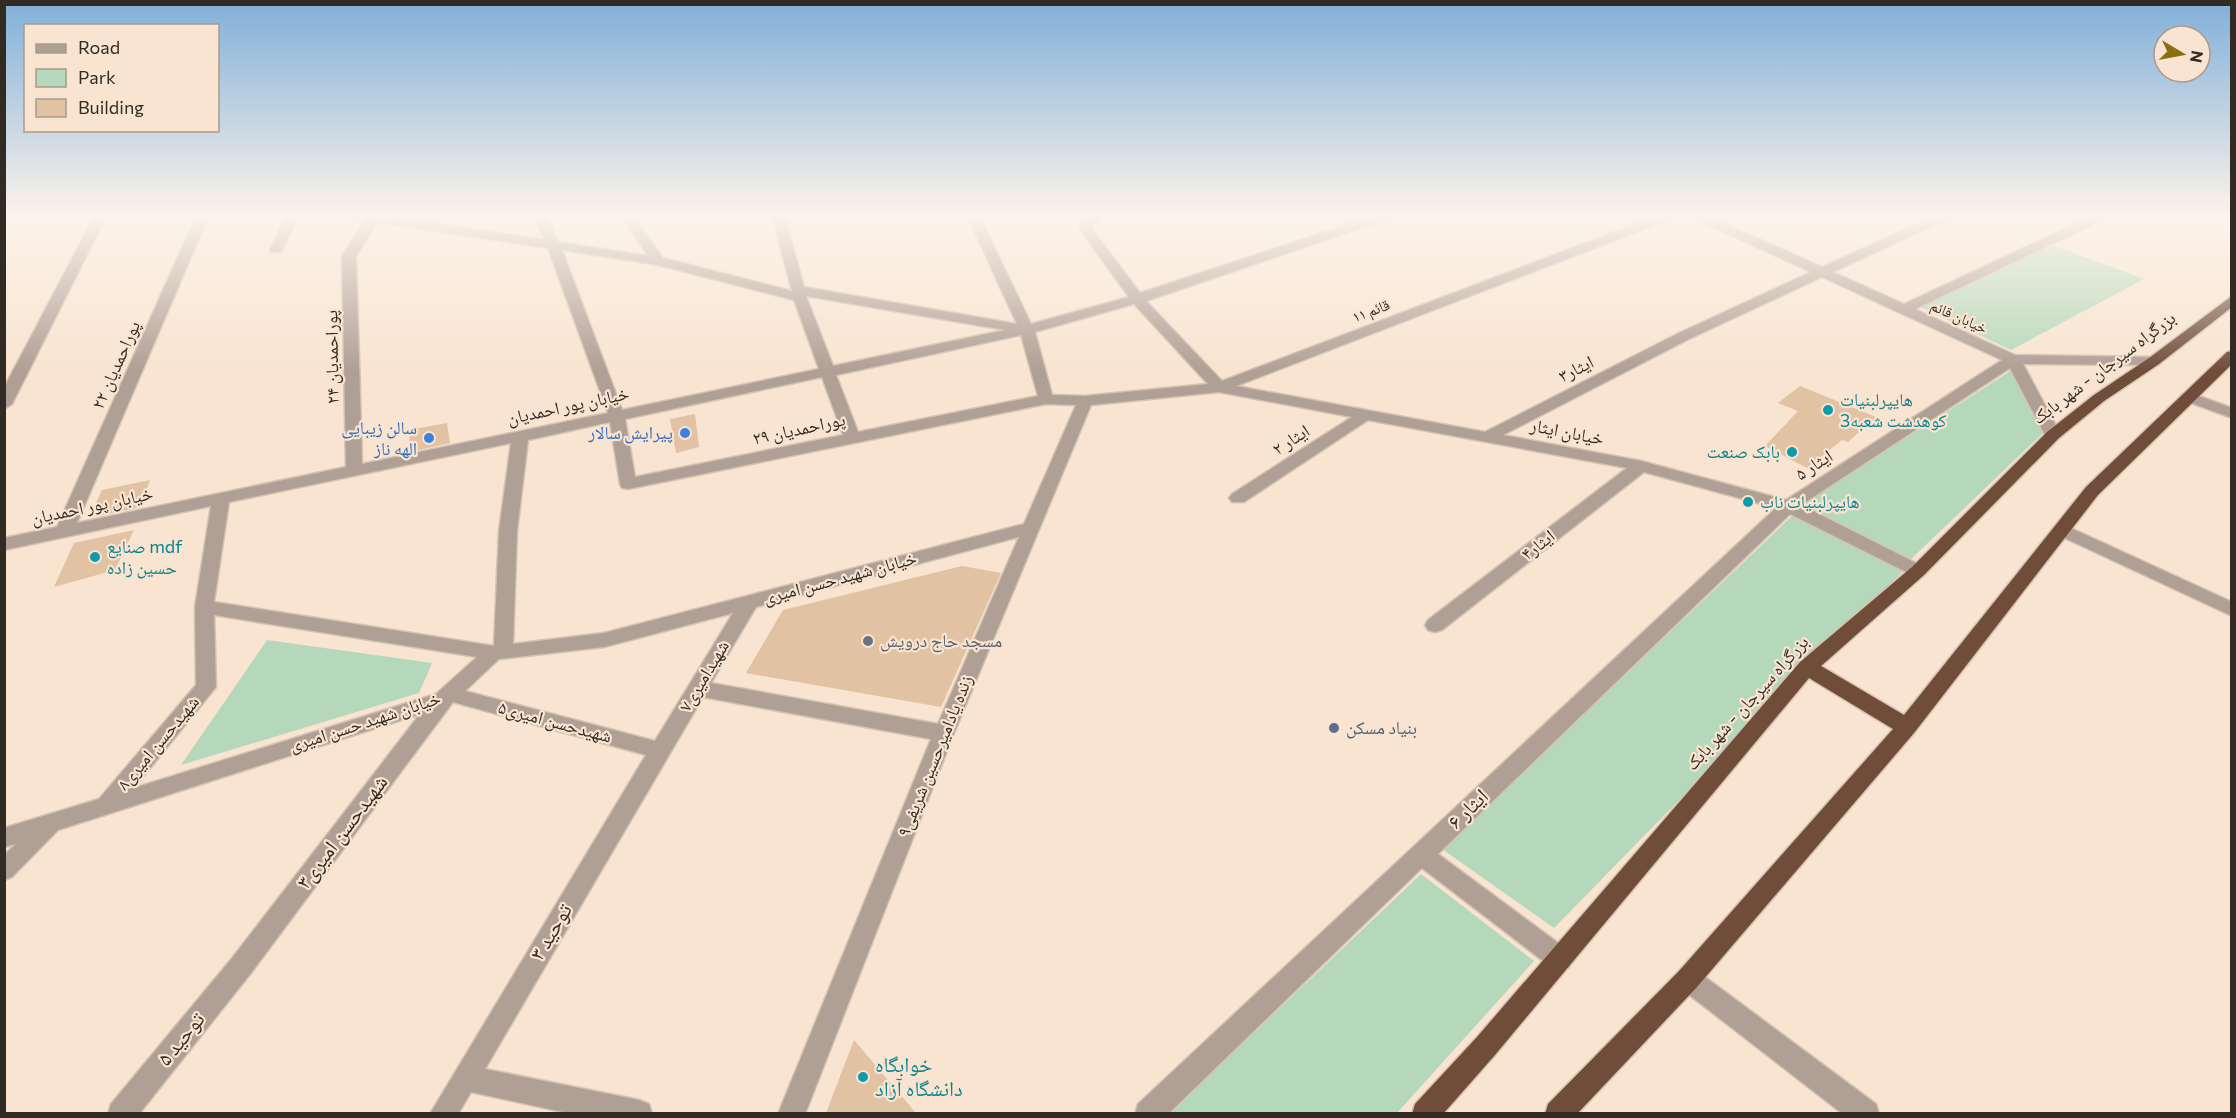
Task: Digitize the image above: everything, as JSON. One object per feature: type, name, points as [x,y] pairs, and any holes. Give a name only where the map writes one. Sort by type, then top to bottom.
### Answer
[{"type":"highway","name":"بزرگراه سیرجان - شهر بابک","points":[[1425,1113],[1560,959],[1807,667],[1918,571],[2053,435],[2099,398],[2154,361],[2232,300]]},
{"type":"highway","points":[[1558,1113],[1688,979],[1907,727],[2092,491],[2232,355]]},
{"type":"highway","points":[[1807,667],[1907,727]]},
{"type":"street","points":[[4,404],[74,267]]},
{"type":"street","name":"پوراحمدیان ۲۲","points":[[64,532],[180,267]]},
{"type":"street","name":"پوراحمدیان ۲۴","points":[[349,267],[354,471]]},
{"type":"street","points":[[562,267],[617,416]]},
{"type":"street","points":[[684,267],[799,294],[1027,330]]},
{"type":"street","points":[[792,267],[799,294],[852,438]]},
{"type":"street","points":[[997,267],[1027,330],[1046,399]]},
{"type":"street","points":[[1114,267],[1137,298],[1219,387]]},
{"type":"street","name":"خیابان پور احمدیان","points":[[4,544],[1027,330],[1137,298],[1230,267]]},
{"type":"street","name":"قائم ۱۱","points":[[1219,387],[1532,267]]},
{"type":"street","name":"خیابان قائم","points":[[1810,267],[2013,359]]},
{"type":"street","name":"ایثار۳","points":[[1487,437],[1684,336],[1832,267]]},
{"type":"street","points":[[1902,310],[1993,267]]},
{"type":"street","points":[[2053,435],[2013,359],[2154,361]]},
{"type":"street","name":"ایثار ۵","points":[[1788,506],[2013,359]]},
{"type":"street","name":"خیابان ایثار","points":[[1085,401],[1219,387],[1641,466],[1788,506],[1918,571]]},
{"type":"street","points":[[2188,397],[2232,413]]},
{"type":"street","name":"پوراحمدیان ۲۹","points":[[617,416],[628,484],[1046,399],[1085,401]]},
{"type":"street","name":"زنده یادامیرحسین شریفی۹","points":[[791,1113],[944,733],[1085,401]]},
{"type":"street","name":"ایثار ۲","points":[[1238,498],[1366,414]]},
{"type":"street","points":[[204,607],[499,653],[508,531],[520,436]]},
{"type":"street","name":"ایثار۴","points":[[1435,625],[1641,466]]},
{"type":"street","name":"شهیدحسن امیری۸","points":[[105,806],[206,687],[204,607],[221,499]]},
{"type":"street","name":"ایثار ۶","points":[[1148,1113],[1788,506]]},
{"type":"street","name":"خیابان شهید حسن امیری","points":[[4,838],[446,697],[499,653],[604,640],[1032,527]]},
{"type":"street","points":[[2061,530],[2232,610]]},
{"type":"street","name":"شهیدامیری۷","points":[[660,751],[749,602]]},
{"type":"street","points":[[697,688],[944,733]]},
{"type":"street","name":"شهیدحسن امیری۵","points":[[446,697],[660,751]]},
{"type":"street","name":"شهیدحسن امیری۳","points":[[242,965],[446,697]]},
{"type":"street","name":"توحید ۳","points":[[443,1113],[660,751]]},
{"type":"street","points":[[4,870],[53,823]]},
{"type":"street","points":[[1421,854],[1560,959]]},
{"type":"street","name":"توحید ۵","points":[[121,1113],[242,965]]},
{"type":"street","points":[[1688,979],[1866,1113]]},
{"type":"street","points":[[464,1078],[639,1113]]},
{"type":"green space","points":[[2005,267],[2112,267],[2144,279],[2011,350],[1920,307]]},
{"type":"green space","points":[[2012,370],[2044,432],[1909,561],[1800,506]]},
{"type":"green space","points":[[1792,516],[1903,571],[1554,928],[1442,849]]},
{"type":"green space","points":[[267,640],[432,663],[419,693],[181,765]]},
{"type":"green space","points":[[1421,874],[1534,961],[1397,1113],[1169,1113]]},
{"type":"building","points":[[1800,386],[1876,417],[1848,442],[1842,440],[1807,468],[1765,446],[1798,411],[1778,403]]},
{"type":"building","name":"پیرایش سالار","points":[[695,414],[699,447],[676,453],[670,419]]},
{"type":"building","name":"سالن زیبایی الهه ناز","points":[[447,423],[450,443],[410,452],[409,430]]},
{"type":"building","points":[[150,480],[141,507],[98,516],[91,514],[102,490]]},
{"type":"building","name":"صنایع mdf حسین زاده","points":[[134,530],[115,570],[54,587],[74,543]]},
{"type":"building","name":"مسجد حاج درویش","points":[[962,566],[1001,573],[941,707],[746,673],[783,610]]},
{"type":"building","name":"خوابگاه دانشگاه آزاد","points":[[854,1040],[916,1113],[826,1113]]},
{"type":"place","name":"هایپرلبنیات کوهدشت شعبه3","points":[[1828,410]]},
{"type":"place","name":"پیرایش سالار","points":[[685,433]]},
{"type":"place","name":"سالن زیبایی الهه ناز","points":[[429,438]]},
{"type":"place","name":"بابک صنعت","points":[[1792,452]]},
{"type":"place","name":"هایپرلبنیات ناب","points":[[1748,502]]},
{"type":"place","name":"صنایع mdf حسین زاده","points":[[95,557]]},
{"type":"place","name":"مسجد حاج درویش","points":[[868,641]]},
{"type":"place","name":"بنیاد مسکن","points":[[1334,728]]},
{"type":"place","name":"خوابگاه دانشگاه آزاد","points":[[863,1077]]}]
